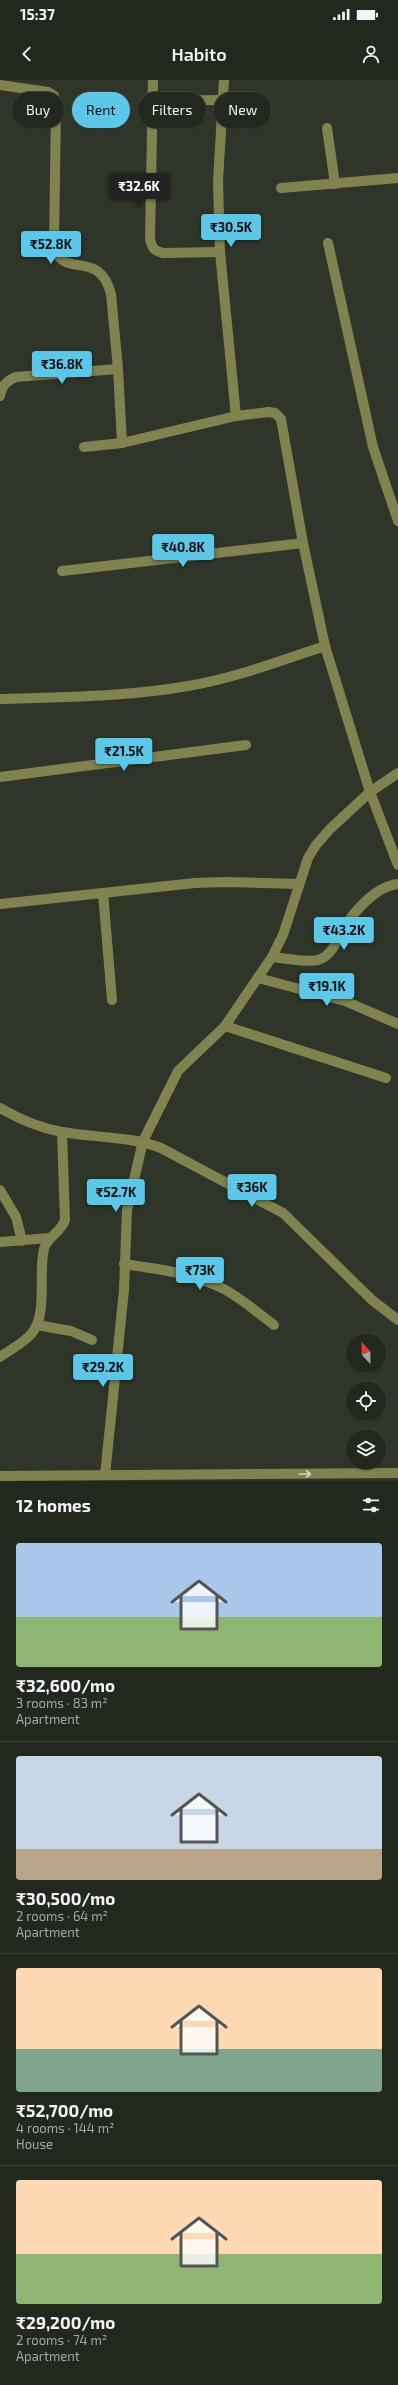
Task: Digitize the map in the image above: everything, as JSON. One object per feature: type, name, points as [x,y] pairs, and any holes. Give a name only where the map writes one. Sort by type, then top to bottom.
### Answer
[{"type":"street","points":[[153,80],[153,92]]},
{"type":"street","points":[[223,92],[224,80]]},
{"type":"street","points":[[0,85],[48,92],[54,96],[56,105],[54,247],[57,255],[63,262],[93,268],[102,273],[108,281],[111,294],[118,369],[122,443]]},
{"type":"street","points":[[152,128],[150,239],[152,248],[156,252],[163,253],[220,252]]},
{"type":"street","points":[[221,128],[218,181],[220,252],[236,416]]},
{"type":"street","points":[[327,128],[335,184]]},
{"type":"street","points":[[280,188],[398,178]]},
{"type":"street","points":[[328,243],[359,391],[373,447],[397,515]]},
{"type":"street","points":[[0,396],[2,389],[8,381],[16,377],[118,369]]},
{"type":"street","points":[[84,447],[122,443],[236,416],[269,412],[275,413],[281,419],[303,543],[325,646],[370,792],[398,865]]},
{"type":"street","points":[[62,571],[303,543]]},
{"type":"street","points":[[0,700],[120,694],[188,686],[234,676],[325,646]]},
{"type":"street","points":[[0,777],[246,745]]},
{"type":"street","points":[[105,1476],[124,1290],[127,1210],[143,1141],[178,1071],[224,1026],[272,956],[283,935],[298,884],[308,858],[316,845],[330,829],[370,792],[398,773]]},
{"type":"street","points":[[0,904],[195,883],[224,882],[298,884]]},
{"type":"street","points":[[272,956],[316,961],[324,958],[330,954],[344,928],[369,899],[385,888],[398,884]]},
{"type":"street","points":[[103,893],[112,1000]]},
{"type":"street","points":[[258,978],[345,1001],[398,1024]]},
{"type":"street","points":[[224,1026],[386,1078]]},
{"type":"street","points":[[0,1108],[30,1123],[71,1133],[143,1141],[162,1148],[283,1213],[372,1300],[398,1320]]},
{"type":"street","points":[[0,1242],[49,1238],[58,1232],[65,1220],[71,1133]]},
{"type":"street","points":[[0,1190],[16,1217],[22,1241]]},
{"type":"street","points":[[0,1357],[25,1340],[37,1325],[44,1250],[49,1238]]},
{"type":"street","points":[[124,1264],[178,1272],[203,1280],[224,1290],[274,1325]]},
{"type":"street","points":[[37,1325],[71,1332],[92,1340]]},
{"type":"street","points":[[0,1476],[32,1478],[105,1476],[187,1478],[398,1473]]}]
